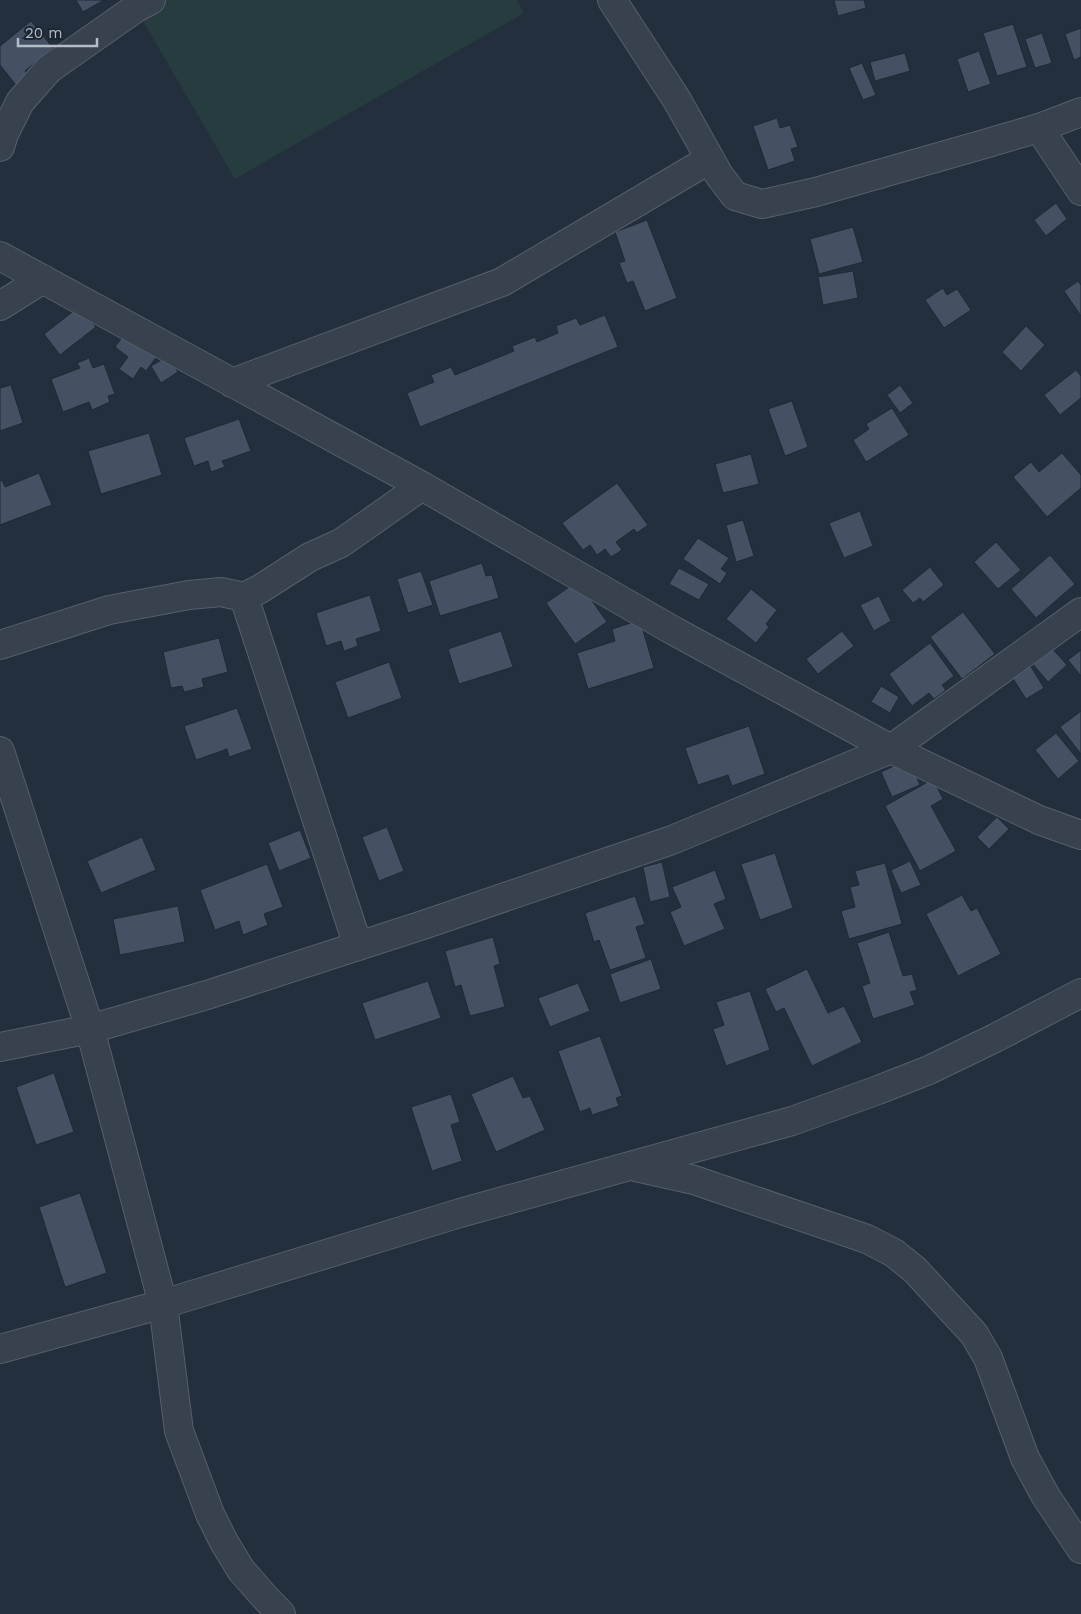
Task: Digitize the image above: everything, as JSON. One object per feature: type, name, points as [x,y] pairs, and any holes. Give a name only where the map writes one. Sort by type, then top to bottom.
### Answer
[{"type":"street","points":[[0,147],[4,134],[20,102],[49,69],[136,8],[151,0]]},
{"type":"street","points":[[612,0],[677,100],[720,175],[735,196],[762,204],[816,192],[1039,128],[1081,112]]},
{"type":"street","points":[[1039,128],[1081,191]]},
{"type":"street","points":[[232,383],[502,282],[710,158]]},
{"type":"street","points":[[1,253],[43,279],[422,486],[674,630],[892,749],[1039,820],[1081,834]]},
{"type":"street","points":[[0,306],[43,279]]},
{"type":"street","points":[[0,645],[109,610],[189,595],[221,592],[244,597],[310,557],[341,544],[422,486]]},
{"type":"street","points":[[244,597],[358,946]]},
{"type":"street","points":[[0,1047],[90,1029],[207,995],[672,840],[892,749],[1081,612]]},
{"type":"street","points":[[0,751],[90,1029],[163,1304],[179,1431],[192,1470],[224,1542],[241,1570],[281,1614]]},
{"type":"street","points":[[0,1349],[163,1304],[460,1213],[792,1121],[929,1070],[1081,993]]},
{"type":"street","points":[[632,1166],[694,1180],[867,1239],[894,1253],[915,1270],[974,1334],[988,1358],[1025,1458],[1045,1495],[1081,1549]]},
{"type":"green space","points":[[164,0],[517,0],[524,13],[235,179],[139,14]]},
{"type":"building","points":[[76,0],[104,0],[83,12]]},
{"type":"building","points":[[834,0],[864,0],[866,8],[838,16]]},
{"type":"building","points":[[31,21],[53,48],[25,71],[31,79],[19,89],[0,65],[0,46]]},
{"type":"building","points":[[1013,24],[1027,67],[997,76],[983,33]]},
{"type":"building","points":[[1081,28],[1081,57],[1074,60],[1065,34]]},
{"type":"building","points":[[1042,33],[1052,63],[1035,68],[1025,39]]},
{"type":"building","points":[[979,51],[991,84],[968,92],[957,59]]},
{"type":"building","points":[[905,53],[910,71],[875,81],[870,62]]},
{"type":"building","points":[[862,63],[876,95],[863,100],[849,68]]},
{"type":"building","points":[[777,118],[780,128],[790,125],[798,147],[791,149],[795,161],[768,170],[753,126]]},
{"type":"building","points":[[1056,203],[1067,219],[1046,236],[1034,220]]},
{"type":"building","points":[[647,220],[677,298],[645,311],[633,281],[627,283],[619,263],[625,261],[615,232]]},
{"type":"building","points":[[853,227],[863,262],[819,274],[810,239]]},
{"type":"building","points":[[853,271],[858,298],[823,305],[818,277]]},
{"type":"building","points":[[1078,281],[1081,285],[1081,316],[1064,291]]},
{"type":"building","points":[[943,288],[947,295],[957,289],[971,310],[944,328],[925,300]]},
{"type":"building","points":[[80,306],[96,327],[60,355],[44,334]]},
{"type":"building","points":[[605,315],[618,347],[420,427],[407,393],[434,382],[431,375],[451,367],[455,375],[514,351],[512,346],[535,337],[537,342],[558,333],[556,326],[576,318],[580,325]]},
{"type":"building","points":[[1026,326],[1045,345],[1021,371],[1002,352]]},
{"type":"building","points":[[126,332],[158,355],[146,371],[141,367],[133,379],[119,369],[128,357],[115,347]]},
{"type":"building","points":[[168,356],[178,372],[161,383],[151,366]]},
{"type":"building","points":[[89,358],[93,368],[104,364],[115,394],[108,396],[110,402],[92,410],[89,402],[63,412],[51,379],[80,368],[77,363]]},
{"type":"building","points":[[1076,370],[1081,376],[1081,398],[1060,415],[1044,395]]},
{"type":"building","points":[[11,385],[23,423],[0,431],[0,388]]},
{"type":"building","points":[[900,385],[913,403],[900,413],[887,395]]},
{"type":"building","points":[[792,401],[808,447],[785,456],[768,409]]},
{"type":"building","points":[[892,408],[909,435],[866,462],[853,440],[869,429],[866,424]]},
{"type":"building","points":[[239,419],[251,451],[222,461],[225,467],[211,472],[208,461],[194,466],[184,438]]},
{"type":"building","points":[[149,433],[162,475],[101,494],[88,451]]},
{"type":"building","points":[[1062,453],[1081,475],[1081,488],[1047,517],[1013,477],[1031,462],[1039,472]]},
{"type":"building","points":[[751,454],[759,484],[723,493],[715,464]]},
{"type":"building","points":[[39,473],[52,505],[0,525],[0,481],[2,480],[5,487]]},
{"type":"building","points":[[617,483],[648,525],[637,533],[634,529],[616,542],[622,550],[611,557],[605,549],[597,555],[590,545],[583,550],[562,523]]},
{"type":"building","points":[[860,511],[873,546],[844,558],[829,523]]},
{"type":"building","points":[[743,520],[754,556],[736,562],[726,525]]},
{"type":"building","points":[[698,538],[729,558],[721,569],[727,573],[720,584],[683,559]]},
{"type":"building","points":[[996,542],[1021,570],[998,589],[974,562]]},
{"type":"building","points":[[1050,555],[1075,584],[1036,618],[1011,589]]},
{"type":"building","points":[[482,563],[486,576],[492,575],[499,598],[440,616],[429,581]]},
{"type":"building","points":[[930,567],[944,585],[923,602],[920,598],[913,603],[902,590]]},
{"type":"building","points":[[679,568],[709,584],[699,600],[669,584]]},
{"type":"building","points":[[421,571],[433,605],[408,613],[397,579]]},
{"type":"building","points":[[578,581],[607,622],[575,644],[546,603]]},
{"type":"building","points":[[751,589],[777,610],[766,624],[769,627],[756,643],[726,619]]},
{"type":"building","points":[[370,595],[381,631],[356,639],[358,646],[344,651],[341,641],[326,646],[316,613]]},
{"type":"building","points":[[879,596],[891,621],[874,631],[860,605]]},
{"type":"building","points":[[963,612],[995,654],[962,679],[930,637]]},
{"type":"building","points":[[640,620],[654,668],[588,689],[577,653],[615,641],[612,629]]},
{"type":"building","points":[[501,631],[513,667],[459,684],[448,649]]},
{"type":"building","points":[[842,631],[854,646],[818,674],[806,659]]},
{"type":"building","points":[[219,638],[228,672],[202,679],[204,687],[184,692],[182,686],[171,688],[163,652]]},
{"type":"building","points":[[930,643],[954,676],[942,685],[946,690],[934,699],[929,693],[912,706],[889,674]]},
{"type":"building","points":[[1050,646],[1067,665],[1048,682],[1032,663]]},
{"type":"building","points":[[1081,650],[1081,676],[1068,660]]},
{"type":"building","points":[[389,662],[402,698],[348,718],[335,682]]},
{"type":"building","points":[[1030,665],[1044,688],[1026,699],[1012,677]]},
{"type":"building","points":[[881,686],[899,697],[890,713],[871,702]]},
{"type":"building","points":[[237,708],[252,749],[229,757],[227,749],[196,760],[184,726]]},
{"type":"building","points":[[1081,711],[1081,754],[1060,727]]},
{"type":"building","points":[[749,726],[765,774],[732,786],[728,775],[698,785],[685,748]]},
{"type":"building","points":[[1056,733],[1079,761],[1058,779],[1035,750]]},
{"type":"building","points":[[909,759],[920,785],[892,797],[881,772]]},
{"type":"building","points":[[933,779],[943,799],[931,806],[956,851],[920,871],[885,806]]},
{"type":"building","points":[[997,817],[1009,829],[989,849],[977,837]]},
{"type":"building","points":[[387,827],[404,871],[379,881],[362,837]]},
{"type":"building","points":[[300,830],[311,858],[279,871],[268,843]]},
{"type":"building","points":[[142,837],[156,870],[101,893],[87,861]]},
{"type":"building","points":[[775,853],[793,908],[760,920],[741,864]]},
{"type":"building","points":[[910,861],[921,885],[901,893],[891,870]]},
{"type":"building","points":[[662,862],[670,897],[650,902],[643,867]]},
{"type":"building","points":[[885,863],[902,924],[849,939],[841,911],[855,907],[850,887],[859,885],[855,871]]},
{"type":"building","points":[[267,864],[283,907],[264,914],[268,925],[243,935],[239,921],[215,930],[200,890]]},
{"type":"building","points":[[715,870],[726,899],[714,904],[725,929],[684,946],[670,912],[681,907],[672,887]]},
{"type":"building","points":[[962,895],[971,911],[977,908],[1001,954],[958,976],[926,914]]},
{"type":"building","points":[[635,896],[645,924],[636,927],[646,958],[610,970],[599,940],[594,942],[585,913]]},
{"type":"building","points":[[178,906],[185,942],[120,955],[113,919]]},
{"type":"building","points":[[889,932],[903,976],[912,974],[917,990],[910,992],[915,1005],[873,1019],[862,986],[870,983],[857,943]]},
{"type":"building","points":[[493,937],[500,964],[494,966],[505,1007],[470,1016],[461,985],[455,987],[445,951]]},
{"type":"building","points":[[651,959],[661,989],[620,1003],[610,974]]},
{"type":"building","points":[[807,969],[828,1013],[844,1006],[862,1042],[812,1066],[784,1008],[776,1012],[765,989]]},
{"type":"building","points":[[428,981],[441,1018],[375,1040],[362,1003]]},
{"type":"building","points":[[578,983],[590,1011],[550,1027],[538,998]]},
{"type":"building","points":[[750,991],[770,1050],[726,1066],[713,1029],[724,1025],[716,1002]]},
{"type":"building","points":[[600,1036],[622,1096],[616,1098],[619,1106],[592,1115],[590,1108],[580,1112],[558,1051]]},
{"type":"building","points":[[54,1073],[74,1132],[36,1145],[16,1087]]},
{"type":"building","points":[[513,1076],[523,1098],[530,1096],[545,1130],[496,1152],[471,1094]]},
{"type":"building","points":[[451,1094],[460,1122],[451,1125],[462,1161],[432,1171],[411,1107]]},
{"type":"building","points":[[80,1193],[107,1273],[65,1287],[39,1207]]}]
